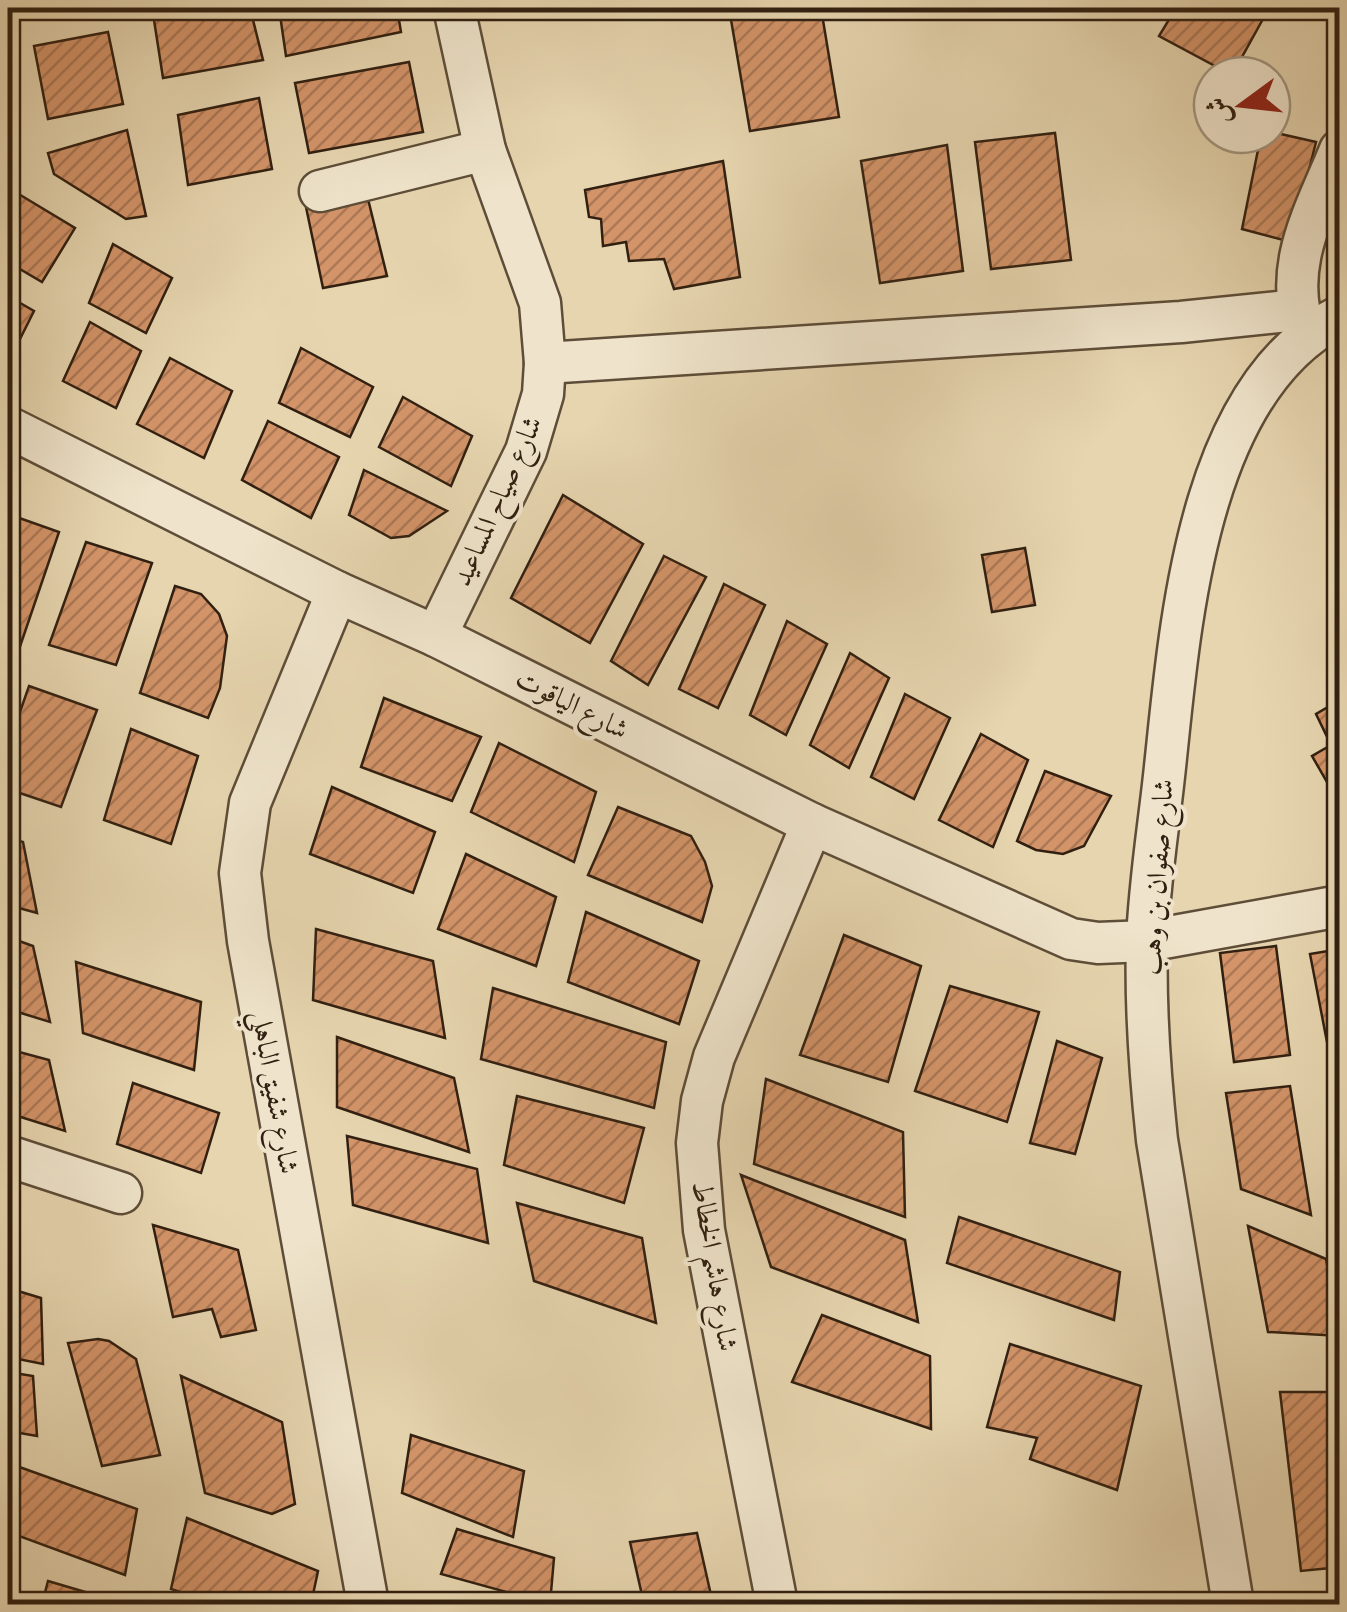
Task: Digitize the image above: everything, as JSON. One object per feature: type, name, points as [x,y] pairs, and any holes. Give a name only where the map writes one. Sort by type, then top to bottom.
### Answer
[{"type":"street","name":"شارع صياح المساعيد","points":[[436,636],[526,451],[539,408],[545,363],[540,303],[484,150],[454,8]]},
{"type":"street","points":[[320,191],[484,150]]},
{"type":"street","points":[[545,363],[1181,322],[1314,321],[1298,256],[1340,150]]},
{"type":"street","name":"شارع صفوان بن وهب","points":[[1233,1604],[1157,1140],[1150,1082],[1148,941],[1181,619],[1197,544],[1220,463],[1250,404],[1314,321]]},
{"type":"street","name":"شارع الياقوت","points":[[8,427],[812,824],[1072,939],[1098,943],[1148,941],[1340,906]]},
{"type":"street","name":"شارع شفيق الباهلي","points":[[338,592],[250,803],[240,873],[248,941],[368,1604]]},
{"type":"street","name":"شارع هاشم الخطاط","points":[[777,1604],[704,1230],[698,1144],[702,1101],[714,1057],[812,824]]},
{"type":"street","points":[[8,1156],[121,1193]]},
{"type":"building","points":[[216,8],[250,8],[263,60],[163,78],[154,20]]},
{"type":"building","points":[[279,8],[397,8],[401,32],[286,56]]},
{"type":"building","points":[[729,8],[821,8],[839,117],[750,131]]},
{"type":"building","points":[[1176,8],[1269,8],[1243,55],[1195,55],[1159,36]]},
{"type":"building","points":[[108,32],[123,104],[48,119],[34,46]]},
{"type":"building","points":[[409,62],[423,132],[309,153],[295,83]]},
{"type":"building","points":[[259,98],[272,169],[188,185],[178,115]]},
{"type":"building","points":[[127,130],[146,216],[126,219],[54,174],[48,153]]},
{"type":"building","points":[[1055,133],[1071,260],[991,269],[975,142]]},
{"type":"building","points":[[1292,137],[1316,142],[1291,242],[1242,229],[1257,155],[1292,155]]},
{"type":"building","points":[[947,145],[963,271],[880,283],[861,161]]},
{"type":"building","points":[[723,161],[740,277],[674,289],[664,259],[629,261],[626,242],[603,246],[601,219],[589,217],[585,190]]},
{"type":"building","points":[[17,193],[75,228],[42,282],[8,262],[8,211]]},
{"type":"building","points":[[368,199],[387,276],[323,288],[306,207]]},
{"type":"building","points":[[113,244],[172,278],[146,333],[89,303]]},
{"type":"building","points":[[8,296],[34,311],[8,363]]},
{"type":"building","points":[[90,322],[141,351],[116,408],[63,381]]},
{"type":"building","points":[[301,348],[373,387],[350,437],[279,403]]},
{"type":"building","points":[[170,358],[232,391],[204,458],[137,424]]},
{"type":"building","points":[[403,397],[472,436],[451,486],[379,447]]},
{"type":"building","points":[[268,421],[339,457],[311,518],[242,480]]},
{"type":"building","points":[[364,470],[447,511],[409,536],[391,538],[349,515]]},
{"type":"building","points":[[563,495],[643,544],[590,643],[511,598]]},
{"type":"building","points":[[8,514],[59,532],[13,667],[8,665]]},
{"type":"building","points":[[86,542],[152,563],[116,665],[49,645]]},
{"type":"building","points":[[1025,548],[1035,605],[992,612],[982,555]]},
{"type":"building","points":[[664,556],[706,577],[648,685],[611,661]]},
{"type":"building","points":[[724,584],[765,605],[718,708],[679,689]]},
{"type":"building","points":[[175,586],[201,594],[219,614],[227,636],[220,688],[208,718],[140,693]]},
{"type":"building","points":[[787,621],[827,644],[786,735],[750,715]]},
{"type":"building","points":[[850,653],[889,678],[849,768],[810,745]]},
{"type":"building","points":[[29,686],[97,710],[61,807],[8,789],[8,746]]},
{"type":"building","points":[[905,694],[950,718],[914,799],[871,777]]},
{"type":"building","points":[[384,698],[481,737],[452,801],[361,767]]},
{"type":"building","points":[[1340,700],[1340,793],[1335,796],[1312,756],[1331,745],[1316,714]]},
{"type":"building","points":[[131,729],[198,756],[171,844],[104,820]]},
{"type":"building","points":[[981,734],[1028,760],[993,847],[939,820]]},
{"type":"building","points":[[499,743],[596,792],[574,862],[471,812]]},
{"type":"building","points":[[1045,771],[1111,796],[1084,846],[1063,854],[1036,850],[1017,841]]},
{"type":"building","points":[[332,787],[435,832],[413,893],[310,854]]},
{"type":"building","points":[[618,807],[691,836],[712,886],[702,922],[588,875]]},
{"type":"building","points":[[8,838],[23,842],[37,913],[8,905]]},
{"type":"building","points":[[466,854],[556,897],[536,966],[438,929]]},
{"type":"building","points":[[586,912],[699,961],[679,1024],[568,982]]},
{"type":"building","points":[[316,929],[433,961],[445,1038],[313,1000]]},
{"type":"building","points":[[844,935],[921,966],[888,1082],[800,1055]]},
{"type":"building","points":[[8,937],[33,946],[50,1022],[8,1009]]},
{"type":"building","points":[[1276,946],[1290,1055],[1234,1062],[1220,953]]},
{"type":"building","points":[[1340,949],[1340,1040],[1327,1042],[1310,954]]},
{"type":"building","points":[[76,962],[201,1002],[194,1070],[83,1033]]},
{"type":"building","points":[[950,986],[1039,1012],[1007,1122],[915,1091]]},
{"type":"building","points":[[493,988],[666,1042],[654,1108],[481,1059]]},
{"type":"building","points":[[337,1037],[454,1078],[469,1152],[337,1107]]},
{"type":"building","points":[[1057,1041],[1102,1058],[1075,1154],[1030,1143]]},
{"type":"building","points":[[8,1049],[49,1060],[65,1131],[8,1113]]},
{"type":"building","points":[[766,1079],[903,1132],[905,1217],[754,1164]]},
{"type":"building","points":[[133,1083],[219,1113],[201,1173],[117,1144]]},
{"type":"building","points":[[1290,1086],[1311,1215],[1241,1189],[1226,1093]]},
{"type":"building","points":[[517,1096],[644,1128],[624,1203],[504,1165]]},
{"type":"building","points":[[347,1136],[477,1169],[488,1243],[353,1205]]},
{"type":"building","points":[[741,1175],[905,1240],[918,1322],[771,1267]]},
{"type":"building","points":[[517,1203],[642,1238],[656,1323],[534,1281]]},
{"type":"building","points":[[959,1217],[1120,1272],[1114,1320],[947,1263]]},
{"type":"building","points":[[153,1225],[238,1250],[256,1330],[221,1337],[212,1309],[173,1317]]},
{"type":"building","points":[[1248,1226],[1326,1259],[1340,1336],[1268,1332]]},
{"type":"building","points":[[8,1288],[41,1298],[43,1364],[8,1357]]},
{"type":"building","points":[[822,1315],[930,1356],[931,1429],[792,1382]]},
{"type":"building","points":[[109,1341],[136,1359],[160,1455],[102,1466],[68,1343]]},
{"type":"building","points":[[1010,1344],[1141,1386],[1117,1490],[1030,1459],[1037,1438],[987,1427]]},
{"type":"building","points":[[8,1372],[33,1376],[37,1436],[8,1431]]},
{"type":"building","points":[[181,1376],[282,1422],[295,1504],[272,1514],[205,1493]]},
{"type":"building","points":[[1280,1392],[1340,1392],[1340,1567],[1301,1571]]},
{"type":"building","points":[[411,1435],[524,1471],[513,1537],[402,1493]]},
{"type":"building","points":[[11,1464],[137,1509],[125,1575],[8,1532]]},
{"type":"building","points":[[187,1518],[318,1571],[311,1604],[216,1604],[171,1589]]},
{"type":"building","points":[[457,1529],[554,1558],[550,1604],[441,1574]]},
{"type":"building","points":[[697,1533],[713,1604],[644,1604],[630,1542]]},
{"type":"building","points":[[48,1581],[126,1604],[42,1604]]}]
